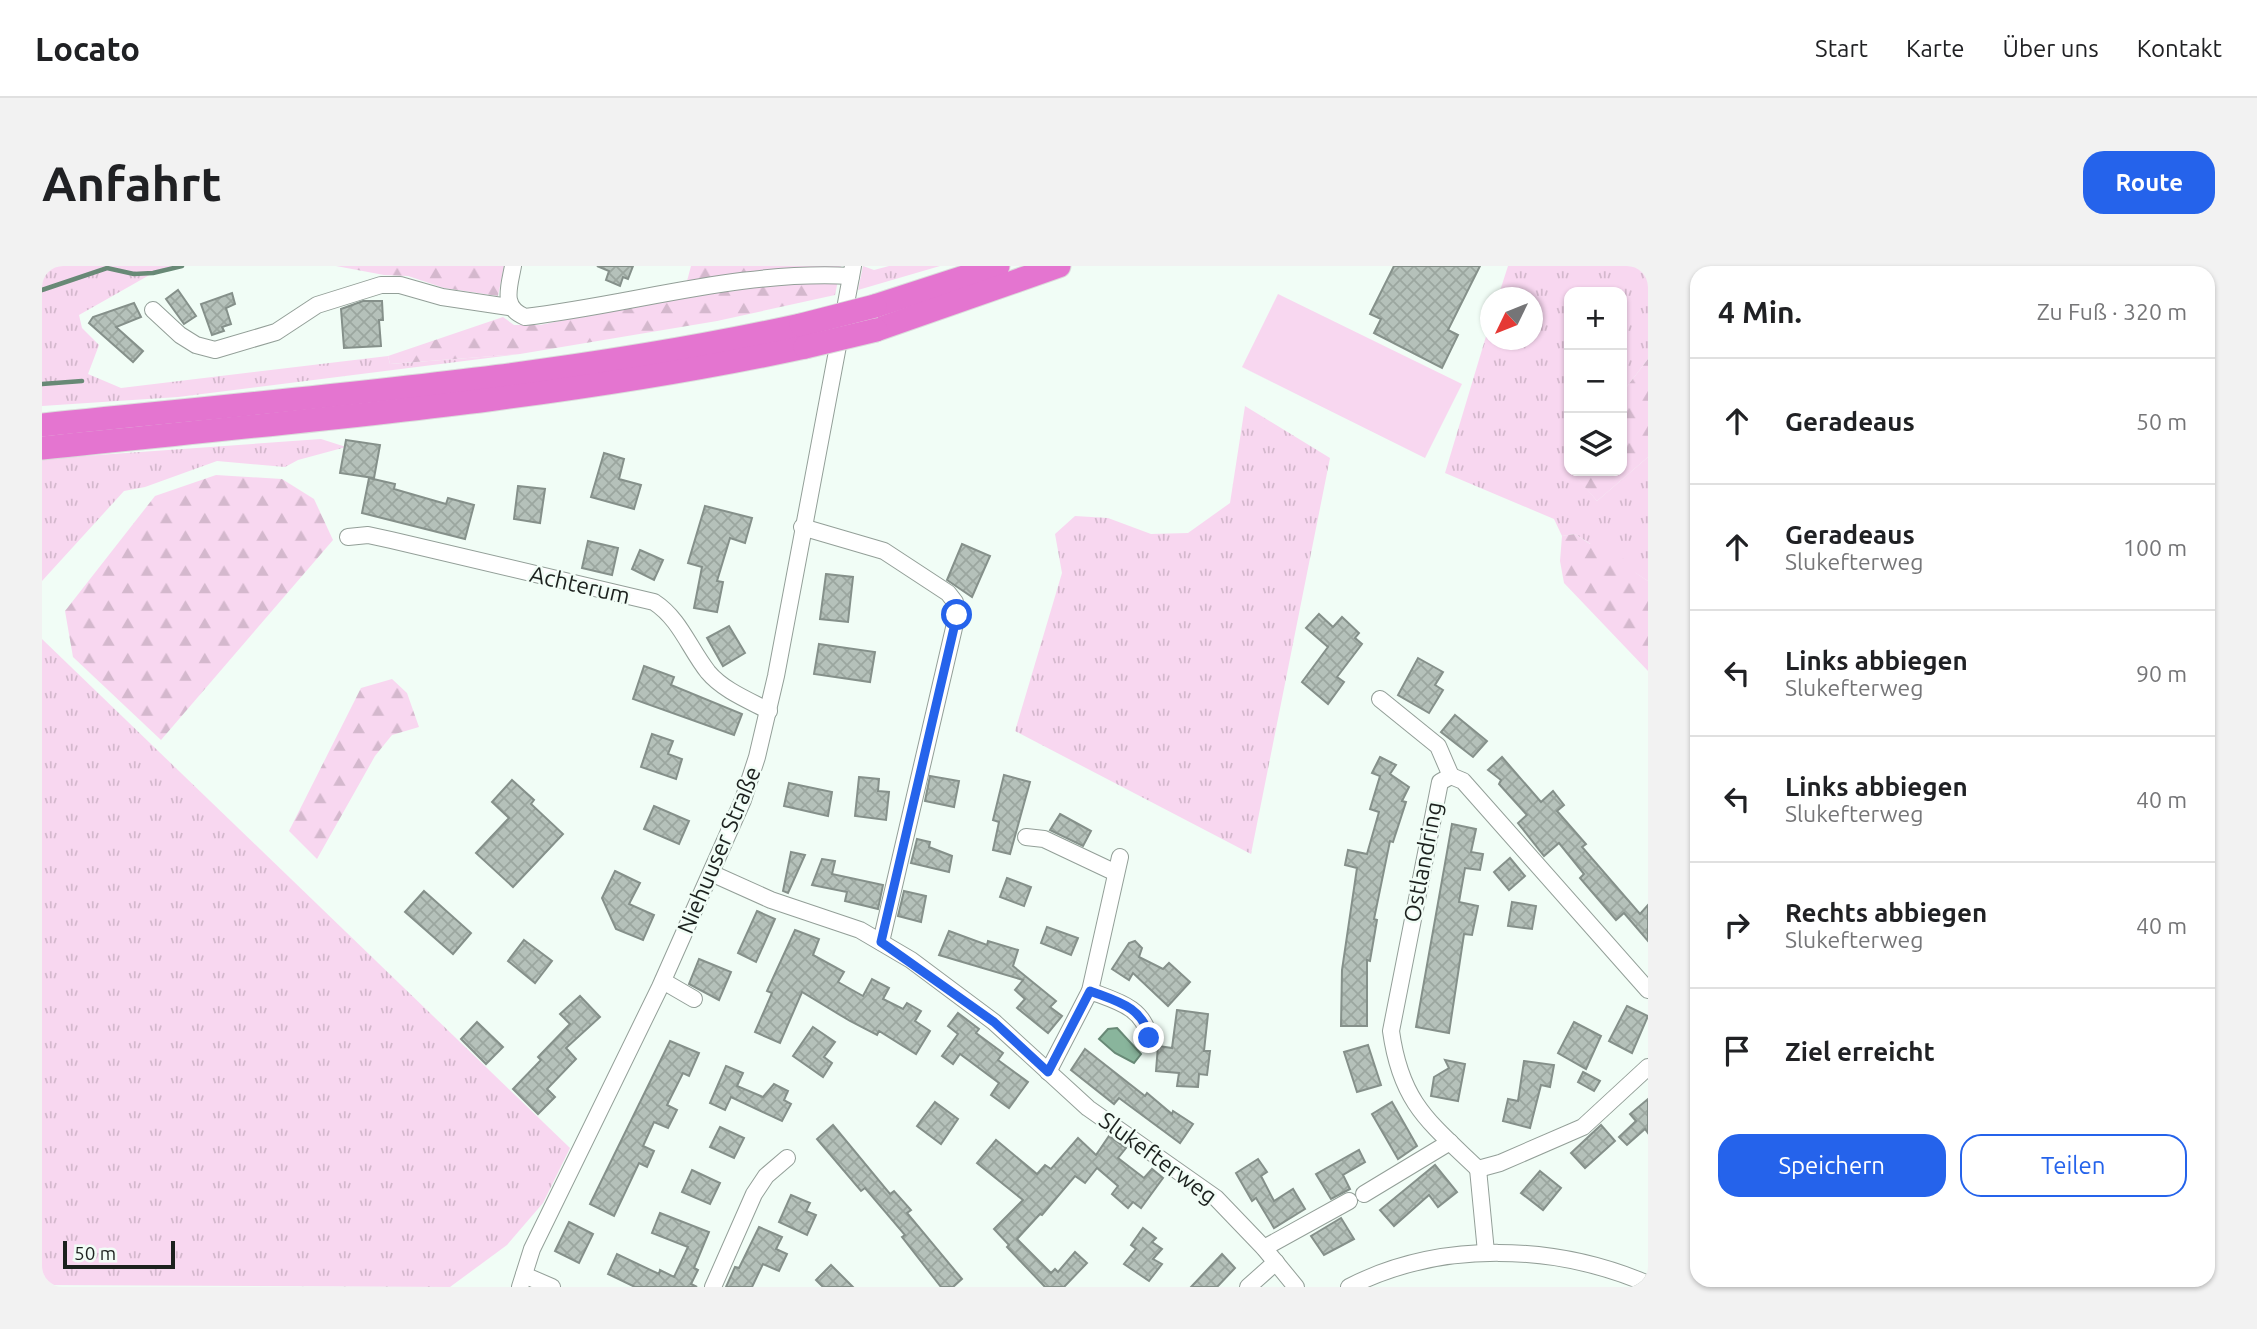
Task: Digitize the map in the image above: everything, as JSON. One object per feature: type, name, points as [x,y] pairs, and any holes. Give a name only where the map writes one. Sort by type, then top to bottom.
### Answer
[{"type":"highway","points":[[42,425],[551,371],[691,349],[875,306],[998,266]]},
{"type":"highway","points":[[42,448],[554,392],[698,370],[876,330],[1059,266]]},
{"type":"street","points":[[509,307],[507,298],[513,266]]},
{"type":"street","points":[[153,310],[180,335],[196,345],[215,350],[276,332],[317,304],[381,285],[400,285],[442,296],[509,307],[525,317],[673,289],[805,273],[852,271]]},
{"type":"street","name":"Niehuuser Straße","points":[[522,1281],[532,1249],[663,981],[743,800],[769,711],[852,271]]},
{"type":"street","points":[[802,527],[884,551],[948,593],[955,602],[957,615],[881,942]]},
{"type":"street","name":"Achterum","points":[[348,537],[368,535],[654,602],[677,623],[708,672],[742,697],[769,711]]},
{"type":"street","points":[[1380,699],[1438,746],[1451,776]]},
{"type":"street","name":"Ostlandring","points":[[1478,1169],[1413,1103],[1405,1089],[1391,1031],[1440,782],[1451,776],[1463,780],[1648,990]]},
{"type":"street","points":[[1026,837],[1044,839],[1118,865],[1090,991],[1048,1072]]},
{"type":"street","name":"Slukefterweg","points":[[710,873],[771,900],[860,930],[881,942],[994,1022],[1088,1108],[1216,1198],[1264,1248],[1296,1287]]},
{"type":"street","points":[[663,981],[694,999]]},
{"type":"street","points":[[1090,991],[1129,1006],[1147,1026],[1149,1038]]},
{"type":"street","points":[[1486,1252],[1478,1169],[1500,1163],[1583,1127],[1648,1067]]},
{"type":"street","points":[[1364,1194],[1450,1142]]},
{"type":"street","points":[[713,1287],[754,1194],[766,1176],[787,1158]]},
{"type":"street","points":[[1264,1248],[1349,1201]]},
{"type":"street","points":[[1349,1287],[1430,1259],[1486,1252],[1577,1260],[1614,1269],[1648,1284]]},
{"type":"street","points":[[1248,1287],[1276,1262]]},
{"type":"street","points":[[522,1281],[552,1287]]},
{"type":"green space","points":[[42,266],[182,266],[153,273],[79,315],[82,328],[99,345],[88,374],[121,388],[388,356],[390,364],[520,354],[178,397],[42,406]]},
{"type":"green space","points":[[336,266],[504,266],[498,296],[444,288],[408,276],[384,275]]},
{"type":"green space","points":[[691,266],[841,266],[835,295],[717,321],[520,354],[390,364],[388,356],[503,317],[514,325],[540,325],[683,296]]},
{"type":"green space","points":[[863,266],[874,270],[889,266],[940,266],[858,290]]},
{"type":"green space","points":[[1508,266],[1648,266],[1648,359],[1627,386],[1627,287],[1564,287],[1564,476],[1576,476],[1597,501],[1648,457],[1648,581],[1575,534],[1562,536],[1554,519],[1445,473],[1482,350],[1543,350],[1543,287],[1501,287]]},
{"type":"green space","points":[[1278,294],[1462,384],[1425,458],[1242,367]]},
{"type":"green space","points":[[1648,359],[1648,457],[1627,475],[1627,413],[1627,386]]},
{"type":"green space","points":[[1245,406],[1330,458],[1251,854],[1015,731],[1062,573],[1055,534],[1075,516],[1108,518],[1151,534],[1188,533],[1230,503]]},
{"type":"green space","points":[[321,439],[346,447],[298,460],[285,467],[217,461],[145,487],[124,491],[42,581],[42,459]]},
{"type":"green space","points":[[216,475],[282,479],[314,499],[333,540],[161,740],[73,657],[65,611],[155,496]]},
{"type":"green space","points":[[1575,476],[1626,476],[1597,501]]},
{"type":"green space","points":[[1575,534],[1590,544],[1608,541],[1636,573],[1648,581],[1648,671],[1564,583],[1560,561],[1562,536]]},
{"type":"green space","points":[[42,639],[570,1148],[543,1203],[507,1245],[450,1287],[42,1285]]},
{"type":"green space","points":[[392,679],[407,693],[419,727],[392,735],[375,756],[317,859],[289,831],[361,688]]},
{"type":"shaded area","points":[[1117,1028],[1141,1054],[1134,1063],[1115,1053],[1099,1039],[1108,1029]]},
{"type":"building","points":[[597,266],[633,266],[628,279],[623,277],[620,286],[606,280],[609,271]]},
{"type":"building","points":[[1394,266],[1480,266],[1448,330],[1458,335],[1442,368],[1374,333],[1381,319],[1370,314]]},
{"type":"building","points":[[178,290],[196,316],[184,324],[166,299]]},
{"type":"building","points":[[232,293],[235,304],[226,308],[231,324],[222,327],[224,331],[212,335],[201,304]]},
{"type":"building","points":[[363,301],[382,301],[383,320],[379,320],[381,346],[344,348],[341,309]]},
{"type":"building","points":[[134,303],[141,317],[116,327],[143,351],[133,362],[89,323],[93,317]]},
{"type":"building","points":[[346,440],[380,445],[374,478],[340,473]]},
{"type":"building","points":[[604,453],[624,459],[619,479],[641,485],[634,509],[591,497]]},
{"type":"building","points":[[369,478],[395,484],[394,489],[446,504],[448,498],[474,505],[465,539],[362,513]]},
{"type":"building","points":[[518,486],[545,489],[540,523],[514,519]]},
{"type":"building","points":[[705,506],[752,518],[745,543],[730,538],[717,581],[723,582],[717,612],[694,608],[702,567],[688,563]]},
{"type":"building","points":[[588,541],[618,548],[612,575],[582,568]]},
{"type":"building","points":[[962,544],[990,556],[972,597],[947,580]]},
{"type":"building","points":[[640,550],[663,560],[654,580],[632,569]]},
{"type":"building","points":[[826,574],[853,577],[848,622],[820,619]]},
{"type":"building","points":[[1319,614],[1333,627],[1342,617],[1359,633],[1355,638],[1362,644],[1337,677],[1344,682],[1328,704],[1302,682],[1328,647],[1306,628]]},
{"type":"building","points":[[729,626],[745,653],[723,666],[707,638]]},
{"type":"building","points":[[819,644],[875,652],[870,682],[814,674]]},
{"type":"building","points":[[1418,658],[1443,672],[1435,685],[1443,690],[1429,713],[1398,695]]},
{"type":"building","points":[[644,666],[674,677],[671,685],[742,714],[734,735],[633,699]]},
{"type":"building","points":[[1455,715],[1487,741],[1473,757],[1441,732]]},
{"type":"building","points":[[652,734],[673,741],[668,754],[682,759],[676,779],[641,767]]},
{"type":"building","points":[[1380,757],[1396,765],[1390,774],[1409,787],[1402,801],[1406,802],[1393,842],[1390,841],[1374,919],[1377,920],[1370,961],[1367,960],[1367,1026],[1341,1026],[1342,970],[1357,868],[1345,865],[1348,850],[1367,854],[1379,812],[1370,809],[1380,776],[1372,773]]},
{"type":"building","points":[[1502,757],[1541,802],[1553,791],[1564,805],[1557,811],[1586,844],[1582,847],[1640,914],[1648,905],[1648,941],[1624,913],[1616,920],[1580,878],[1584,874],[1559,843],[1544,856],[1518,823],[1527,815],[1499,784],[1501,780],[1488,770]]},
{"type":"building","points":[[1004,775],[1030,782],[1010,854],[993,850],[999,822],[993,820]]},
{"type":"building","points":[[930,776],[959,781],[954,807],[925,801]]},
{"type":"building","points":[[859,777],[879,779],[878,791],[889,792],[886,820],[855,816]]},
{"type":"building","points":[[512,780],[534,800],[531,804],[563,834],[513,887],[476,853],[509,818],[492,802]]},
{"type":"building","points":[[789,783],[832,792],[828,816],[784,806]]},
{"type":"building","points":[[654,806],[689,821],[679,844],[644,829]]},
{"type":"building","points":[[1060,814],[1091,831],[1083,846],[1050,830]]},
{"type":"building","points":[[1452,824],[1476,829],[1471,852],[1483,854],[1480,870],[1465,868],[1459,902],[1478,906],[1472,935],[1464,934],[1449,1033],[1416,1027]]},
{"type":"building","points":[[917,839],[930,842],[929,847],[952,856],[949,872],[911,863]]},
{"type":"building","points":[[791,852],[805,855],[788,893],[783,891]]},
{"type":"building","points":[[1510,858],[1525,876],[1509,890],[1494,872]]},
{"type":"building","points":[[822,859],[835,861],[832,874],[883,885],[878,909],[845,901],[847,892],[812,885]]},
{"type":"building","points":[[615,871],[640,883],[629,904],[654,915],[643,940],[616,929],[602,898]]},
{"type":"building","points":[[1007,878],[1031,887],[1024,906],[1000,897]]},
{"type":"building","points":[[424,891],[471,933],[453,954],[405,912]]},
{"type":"building","points":[[904,891],[926,896],[921,922],[898,916]]},
{"type":"building","points":[[1512,902],[1536,906],[1532,929],[1508,926]]},
{"type":"building","points":[[757,911],[775,919],[756,962],[738,953]]},
{"type":"building","points":[[1047,927],[1078,938],[1071,955],[1041,943]]},
{"type":"building","points":[[795,930],[819,939],[813,955],[844,972],[838,982],[863,996],[872,979],[889,988],[883,999],[903,1009],[907,1003],[921,1011],[915,1021],[930,1031],[916,1054],[879,1031],[877,1035],[850,1021],[802,992],[780,1043],[755,1032],[772,993],[767,991]]},
{"type":"building","points":[[949,931],[987,945],[988,941],[1018,950],[1013,966],[1056,1001],[1050,1007],[1062,1016],[1048,1033],[1017,1008],[1025,999],[1015,990],[1023,980],[939,955]]},
{"type":"building","points":[[524,940],[552,961],[535,983],[508,961]]},
{"type":"building","points":[[1135,941],[1142,948],[1139,957],[1163,969],[1169,963],[1190,982],[1168,1006],[1133,973],[1129,980],[1112,969],[1129,943]]},
{"type":"building","points":[[699,959],[731,972],[719,1000],[689,984]]},
{"type":"building","points":[[580,996],[600,1017],[566,1048],[576,1059],[547,1089],[555,1097],[538,1114],[513,1089],[541,1060],[538,1057],[570,1024],[560,1014]]},
{"type":"building","points":[[1627,1006],[1648,1016],[1632,1053],[1609,1041]]},
{"type":"building","points":[[1177,1010],[1208,1014],[1204,1051],[1210,1051],[1207,1075],[1199,1074],[1198,1087],[1177,1086],[1179,1073],[1156,1071],[1158,1046],[1172,1048]]},
{"type":"building","points":[[958,1013],[979,1029],[976,1033],[1003,1053],[998,1060],[1028,1082],[1009,1108],[991,1095],[999,1083],[960,1054],[953,1064],[942,1056],[958,1034],[948,1026]]},
{"type":"building","points":[[477,1022],[503,1047],[486,1064],[461,1039]]},
{"type":"building","points":[[1574,1022],[1601,1036],[1586,1069],[1558,1053]]},
{"type":"building","points":[[813,1027],[835,1042],[824,1057],[832,1063],[823,1077],[793,1056]]},
{"type":"building","points":[[670,1041],[699,1053],[689,1076],[683,1073],[667,1105],[677,1110],[668,1128],[654,1122],[643,1146],[654,1151],[647,1167],[639,1163],[614,1216],[590,1204]]},
{"type":"building","points":[[1368,1045],[1381,1085],[1357,1092],[1344,1052]]},
{"type":"building","points":[[1085,1049],[1145,1096],[1147,1093],[1172,1114],[1173,1111],[1193,1124],[1180,1143],[1119,1098],[1114,1104],[1071,1070]]},
{"type":"building","points":[[1445,1060],[1465,1064],[1458,1101],[1431,1096],[1434,1077],[1449,1068]]},
{"type":"building","points":[[1524,1061],[1554,1065],[1550,1087],[1541,1085],[1530,1128],[1503,1121],[1508,1099],[1518,1101]]},
{"type":"building","points":[[726,1066],[743,1073],[737,1086],[763,1097],[774,1084],[788,1091],[784,1100],[791,1104],[782,1121],[731,1097],[725,1110],[710,1103]]},
{"type":"building","points":[[1583,1072],[1600,1081],[1594,1091],[1578,1082]]},
{"type":"building","points":[[1648,1099],[1648,1133],[1645,1129],[1627,1145],[1619,1137],[1636,1121],[1630,1114]]},
{"type":"building","points":[[935,1102],[958,1119],[941,1144],[917,1126]]},
{"type":"building","points":[[1392,1102],[1417,1146],[1398,1159],[1372,1114]]},
{"type":"building","points":[[833,1125],[890,1194],[894,1191],[911,1210],[907,1213],[962,1279],[953,1287],[941,1287],[902,1237],[905,1235],[865,1188],[861,1191],[817,1139]]},
{"type":"building","points":[[1601,1125],[1615,1141],[1585,1168],[1571,1153]]},
{"type":"building","points":[[720,1127],[744,1138],[734,1158],[710,1147]]},
{"type":"building","points":[[1109,1136],[1126,1148],[1118,1158],[1144,1178],[1152,1169],[1163,1178],[1141,1208],[1133,1202],[1128,1208],[1112,1194],[1118,1186],[1097,1168],[1085,1183],[1075,1176],[1042,1215],[1040,1214],[1017,1239],[1051,1273],[1055,1269],[1058,1272],[1075,1252],[1087,1263],[1064,1287],[1045,1287],[1007,1247],[1009,1245],[994,1229],[1023,1200],[977,1163],[996,1140],[1037,1174],[1045,1165],[1051,1169],[1078,1138],[1096,1155]]},
{"type":"building","points":[[1359,1150],[1365,1162],[1343,1175],[1350,1189],[1331,1199],[1316,1174]]},
{"type":"building","points":[[1258,1159],[1267,1172],[1261,1176],[1274,1201],[1293,1189],[1305,1209],[1274,1228],[1256,1198],[1252,1201],[1236,1173]]},
{"type":"building","points":[[1435,1165],[1457,1192],[1438,1207],[1429,1195],[1394,1226],[1380,1210]]},
{"type":"building","points":[[692,1170],[720,1183],[710,1204],[682,1192]]},
{"type":"building","points":[[1540,1171],[1561,1188],[1543,1210],[1521,1193]]},
{"type":"building","points":[[791,1195],[810,1203],[806,1211],[816,1215],[807,1235],[779,1222]]},
{"type":"building","points":[[660,1213],[709,1232],[694,1268],[698,1270],[691,1284],[697,1287],[635,1287],[608,1274],[617,1254],[659,1274],[660,1270],[674,1277],[688,1247],[652,1233]]},
{"type":"building","points":[[1341,1218],[1354,1239],[1324,1255],[1311,1236]]},
{"type":"building","points":[[569,1222],[593,1234],[579,1263],[555,1251]]},
{"type":"building","points":[[759,1227],[782,1237],[776,1249],[787,1254],[779,1271],[763,1264],[752,1287],[726,1287],[735,1267],[739,1268]]},
{"type":"building","points":[[1143,1228],[1156,1238],[1152,1242],[1162,1249],[1153,1259],[1162,1264],[1149,1281],[1124,1264],[1136,1249],[1131,1245]]},
{"type":"building","points":[[1222,1254],[1235,1268],[1217,1287],[1191,1287]]},
{"type":"building","points":[[831,1265],[853,1287],[823,1287],[816,1280]]},
{"type":"waterway","points":[[42,290],[107,268],[134,274],[153,273],[182,266]]},
{"type":"waterway","points":[[42,384],[82,381]]},
{"type":"route","points":[[957,615],[881,942],[911,960],[994,1022],[1048,1072],[1090,991],[1129,1006],[1140,1015],[1147,1026],[1149,1038]]}]
